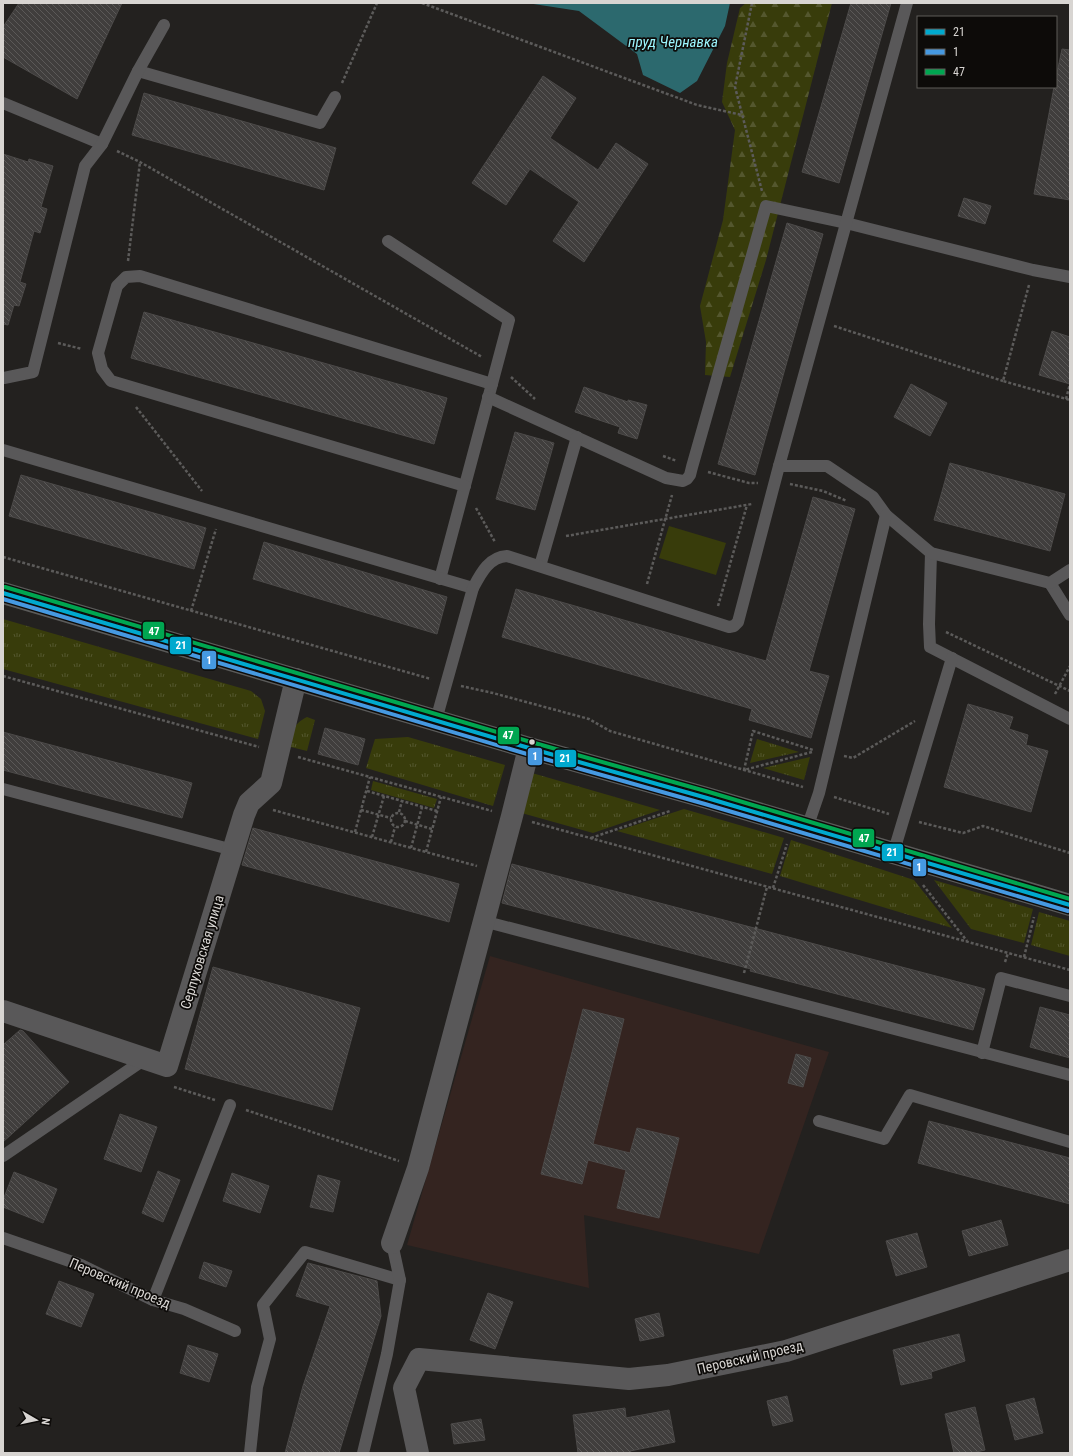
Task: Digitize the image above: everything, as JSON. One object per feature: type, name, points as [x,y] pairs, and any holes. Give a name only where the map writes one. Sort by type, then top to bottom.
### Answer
[{"type":"main road","points":[[3,593],[1070,905]]},
{"type":"street","name":"Серпуховская улица","points":[[167,1066],[233,850],[249,803],[271,783],[296,679]]},
{"type":"street","points":[[392,1243],[418,1168],[529,748]]},
{"type":"street","points":[[3,1011],[167,1066]]},
{"type":"street","name":"Перовский проезд","points":[[418,1453],[404,1388],[419,1359],[629,1379],[668,1375],[786,1351],[1070,1260]]},
{"type":"lane","points":[[436,720],[473,588],[483,569],[498,556],[507,556],[540,566],[729,627],[734,626],[738,622],[779,466],[907,3]]},
{"type":"lane","points":[[4,378],[33,372],[85,166],[102,144],[138,71],[164,25]]},
{"type":"lane","points":[[138,71],[320,123],[335,97]]},
{"type":"lane","points":[[3,103],[102,144]]},
{"type":"lane","points":[[488,397],[666,478],[682,482],[687,479],[692,467],[766,206],[846,223],[1033,270],[1070,277]]},
{"type":"lane","points":[[388,241],[509,320],[440,579]]},
{"type":"lane","points":[[465,486],[111,381],[102,369],[98,353],[117,286],[126,277],[140,276],[492,384]]},
{"type":"lane","points":[[540,566],[577,437]]},
{"type":"lane","points":[[3,450],[473,588]]},
{"type":"lane","points":[[779,466],[827,466],[873,497],[886,515],[931,553],[1050,583],[1070,615]]},
{"type":"lane","points":[[800,825],[819,792],[886,515]]},
{"type":"lane","points":[[931,553],[929,624],[930,647],[1070,719]]},
{"type":"lane","points":[[1050,583],[1070,570]]},
{"type":"lane","points":[[897,855],[904,818],[952,658]]},
{"type":"lane","points":[[3,789],[233,850]]},
{"type":"lane","points":[[483,921],[1070,1076]]},
{"type":"lane","points":[[982,1053],[1001,978],[1070,996]]},
{"type":"lane","points":[[3,1156],[145,1059]]},
{"type":"lane","points":[[819,1121],[884,1139],[910,1095],[1070,1142]]},
{"type":"lane","points":[[153,1300],[230,1105]]},
{"type":"lane","name":"Перовский проезд","points":[[3,1238],[81,1265],[153,1300],[184,1309],[235,1331]]},
{"type":"lane","points":[[363,1453],[387,1354],[400,1280],[392,1243]]},
{"type":"lane","points":[[250,1453],[257,1387],[270,1339],[263,1305],[305,1252],[400,1280]]},
{"type":"path","points":[[335,97],[377,3]]},
{"type":"path","points":[[422,3],[697,106],[742,115]]},
{"type":"path","points":[[752,3],[735,87],[766,206]]},
{"type":"path","points":[[102,144],[140,162],[497,365],[537,400]]},
{"type":"path","points":[[126,277],[140,162]]},
{"type":"path","points":[[1003,381],[1033,270]]},
{"type":"path","points":[[819,321],[1003,381],[1070,400]]},
{"type":"path","points":[[41,339],[98,353]]},
{"type":"path","points":[[1066,399],[1070,384]]},
{"type":"path","points":[[656,454],[692,467],[749,483],[775,482],[823,491],[852,504]]},
{"type":"path","points":[[642,600],[676,481]]},
{"type":"path","points":[[465,486],[502,556]]},
{"type":"path","points":[[547,539],[770,501]]},
{"type":"path","points":[[714,622],[747,505]]},
{"type":"path","points":[[3,557],[447,683],[493,693],[589,719],[610,731],[904,818],[962,833],[982,826],[1070,852]]},
{"type":"path","points":[[929,624],[1070,691]]},
{"type":"path","points":[[1048,708],[1070,666]]},
{"type":"path","points":[[3,676],[1070,970]]},
{"type":"path","points":[[753,731],[816,751],[814,758]]},
{"type":"path","points":[[355,832],[370,777]]},
{"type":"path","points":[[366,791],[437,811]]},
{"type":"path","points":[[372,837],[384,796]]},
{"type":"path","points":[[426,852],[441,797]]},
{"type":"path","points":[[399,812],[402,801]]},
{"type":"path","points":[[249,803],[497,871]]},
{"type":"path","points":[[410,848],[422,807]]},
{"type":"path","points":[[362,810],[391,818]]},
{"type":"path","points":[[591,838],[671,810]]},
{"type":"path","points":[[391,818],[392,815],[399,812]]},
{"type":"path","points":[[394,827],[402,826],[405,821],[404,815],[399,812]]},
{"type":"path","points":[[391,818],[391,822],[394,827],[391,842]]},
{"type":"path","points":[[405,821],[432,829]]},
{"type":"path","points":[[773,888],[800,825]]},
{"type":"path","points":[[897,855],[967,942]]},
{"type":"path","points":[[740,989],[767,886]]},
{"type":"path","points":[[1024,957],[1039,896]]},
{"type":"path","points":[[167,1066],[168,1085],[321,1134],[418,1168]]},
{"type":"shaded area","points":[[490,956],[829,1052],[759,1254],[584,1215],[589,1288],[407,1245]]},
{"type":"green space","points":[[746,3],[832,3],[766,260],[730,377],[705,375],[706,342],[700,306],[723,220],[735,130],[722,102],[727,63],[740,8]]},
{"type":"green space","points":[[669,526],[726,543],[716,575],[659,558]]},
{"type":"green space","points":[[3,619],[251,691],[261,699],[265,711],[258,739],[3,669]]},
{"type":"green space","points":[[307,717],[315,720],[307,751],[287,746],[296,726]]},
{"type":"green space","points":[[408,737],[505,765],[493,806],[366,768],[375,739]]},
{"type":"green space","points":[[757,739],[799,752],[750,763]]},
{"type":"green space","points":[[810,757],[804,780],[763,768]]},
{"type":"green space","points":[[532,773],[660,810],[593,833],[518,812]]},
{"type":"green space","points":[[373,781],[437,799],[434,808],[371,790]]},
{"type":"green space","points":[[684,809],[784,838],[772,874],[617,831]]},
{"type":"green space","points":[[791,840],[914,880],[952,928],[780,876]]},
{"type":"green space","points":[[934,880],[1033,909],[1024,943],[971,929]]},
{"type":"green space","points":[[1039,912],[1070,921],[1070,956],[1031,945]]},
{"type":"water","name":"пруд Чернавка","points":[[527,3],[730,3],[725,26],[697,81],[680,93],[643,75],[637,54],[579,11]]},
{"type":"building","points":[[19,3],[122,3],[77,99],[3,57],[3,27]]},
{"type":"building","points":[[851,3],[891,3],[839,183],[802,172]]},
{"type":"building","points":[[1062,49],[1070,50],[1070,200],[1034,194],[1054,88],[1057,88],[1057,73]]},
{"type":"building","points":[[543,76],[576,98],[550,138],[598,170],[616,143],[648,164],[584,262],[553,241],[579,202],[530,169],[506,205],[472,183]]},
{"type":"building","points":[[144,93],[336,148],[324,190],[132,135]]},
{"type":"building","points":[[3,154],[28,162],[29,159],[53,166],[41,207],[47,209],[40,233],[34,231],[20,282],[26,284],[19,306],[14,305],[8,325],[3,324]]},
{"type":"building","points":[[964,198],[991,206],[985,224],[958,216]]},
{"type":"building","points":[[787,223],[823,234],[755,475],[718,464]]},
{"type":"building","points":[[144,312],[447,398],[434,444],[131,358]]},
{"type":"building","points":[[1052,331],[1070,337],[1070,384],[1039,375]]},
{"type":"building","points":[[911,384],[947,403],[930,436],[894,417]]},
{"type":"building","points":[[584,387],[628,402],[628,400],[647,405],[637,439],[618,433],[620,427],[575,412]]},
{"type":"building","points":[[515,432],[554,443],[535,510],[496,499]]},
{"type":"building","points":[[950,463],[1065,494],[1050,551],[934,520]]},
{"type":"building","points":[[21,475],[206,528],[194,569],[9,516]]},
{"type":"building","points":[[813,497],[855,509],[809,671],[829,676],[811,738],[749,720],[752,709],[502,637],[516,589],[766,661]]},
{"type":"building","points":[[264,542],[447,597],[437,634],[253,579]]},
{"type":"building","points":[[968,704],[1013,717],[1009,729],[1028,735],[1026,745],[1048,751],[1031,812],[944,787]]},
{"type":"building","points":[[325,728],[365,739],[358,765],[318,754]]},
{"type":"building","points":[[3,732],[192,783],[182,818],[3,770]]},
{"type":"building","points":[[253,828],[459,884],[449,922],[242,865]]},
{"type":"building","points":[[512,864],[985,989],[973,1030],[502,903]]},
{"type":"building","points":[[213,967],[360,1008],[332,1110],[185,1069]]},
{"type":"building","points":[[1040,1007],[1070,1015],[1070,1058],[1030,1047]]},
{"type":"building","points":[[583,1009],[624,1019],[593,1144],[630,1153],[637,1128],[679,1138],[659,1218],[617,1208],[626,1170],[588,1160],[582,1184],[541,1174]]},
{"type":"building","points":[[20,1030],[23,1031],[69,1082],[3,1142],[3,1045]]},
{"type":"building","points":[[796,1054],[811,1058],[803,1087],[788,1083]]},
{"type":"building","points":[[120,1114],[157,1127],[141,1172],[104,1159]]},
{"type":"building","points":[[929,1121],[1070,1158],[1070,1204],[918,1163]]},
{"type":"building","points":[[158,1171],[180,1180],[163,1222],[142,1213]]},
{"type":"building","points":[[14,1172],[57,1189],[43,1223],[3,1207],[3,1200]]},
{"type":"building","points":[[232,1173],[269,1186],[260,1213],[223,1201]]},
{"type":"building","points":[[318,1175],[340,1181],[333,1212],[310,1207]]},
{"type":"building","points":[[1001,1220],[1008,1245],[969,1256],[962,1231]]},
{"type":"building","points":[[917,1233],[927,1267],[896,1276],[886,1241]]},
{"type":"building","points":[[204,1262],[232,1271],[226,1287],[199,1278]]},
{"type":"building","points":[[308,1263],[377,1281],[381,1316],[339,1453],[285,1453],[303,1386],[330,1306],[296,1296]]},
{"type":"building","points":[[59,1281],[94,1294],[81,1327],[46,1314]]},
{"type":"building","points":[[488,1293],[513,1302],[495,1349],[470,1340]]},
{"type":"building","points":[[659,1313],[664,1336],[640,1341],[635,1319]]},
{"type":"building","points":[[959,1334],[965,1361],[931,1372],[932,1378],[901,1385],[893,1350]]},
{"type":"building","points":[[188,1345],[218,1354],[209,1382],[180,1373]]},
{"type":"building","points":[[787,1396],[793,1421],[773,1426],[767,1401]]},
{"type":"building","points":[[1034,1398],[1043,1433],[1015,1440],[1006,1405]]},
{"type":"building","points":[[975,1407],[985,1450],[972,1453],[954,1453],[945,1414]]},
{"type":"building","points":[[625,1408],[626,1418],[669,1410],[675,1442],[630,1451],[631,1453],[578,1453],[573,1415]]},
{"type":"building","points":[[481,1419],[485,1440],[454,1444],[451,1424]]},
{"type":"transit line","name":"47","points":[[5,587],[1070,899]]},
{"type":"transit line","name":"21","points":[[3,593],[1070,905]]},
{"type":"transit line","name":"1","points":[[3,599],[527,754],[705,804],[1068,911]]}]
